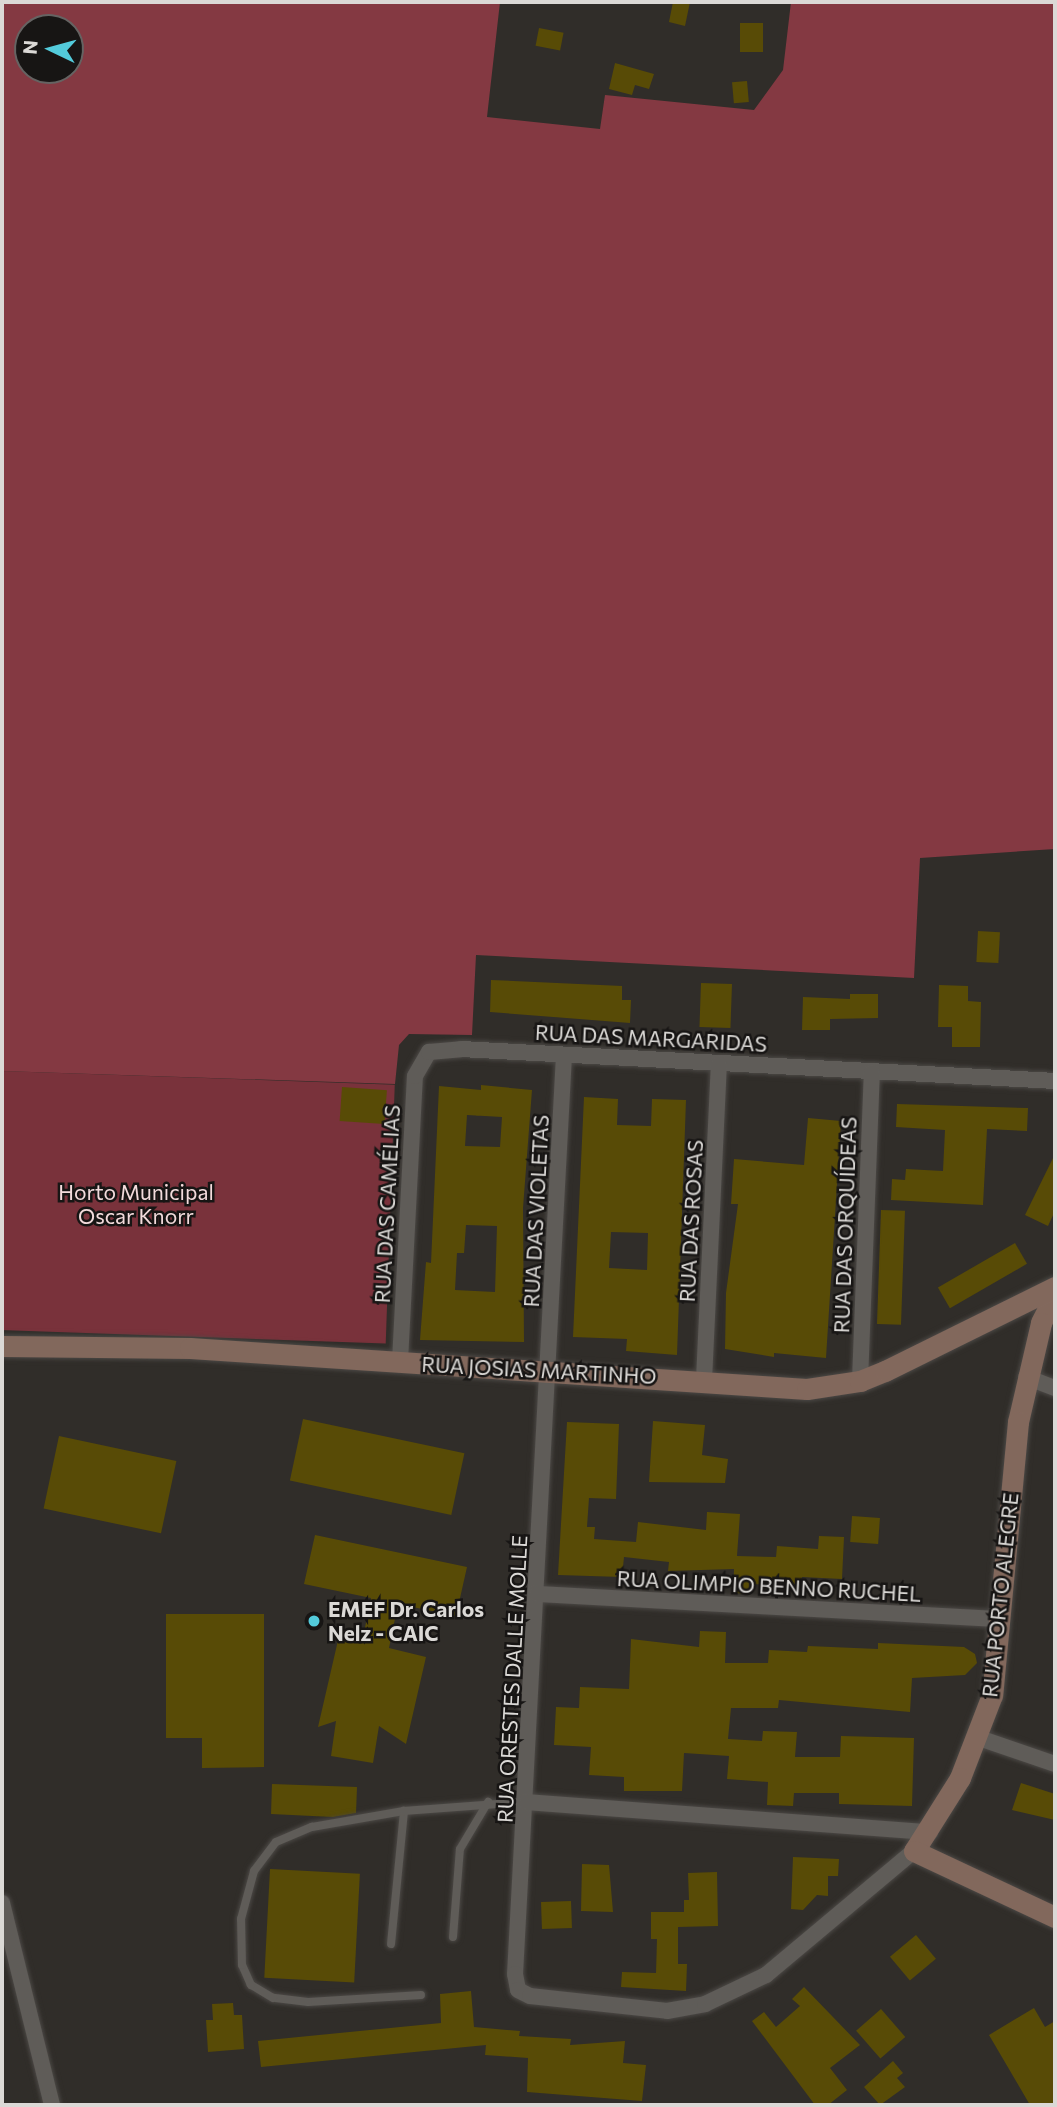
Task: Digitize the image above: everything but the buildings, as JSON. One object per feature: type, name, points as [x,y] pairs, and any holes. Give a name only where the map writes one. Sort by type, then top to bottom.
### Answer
[{"type":"street","name":"RUA DAS MARGARIDAS","points":[[429,1052],[461,1049],[1055,1080]]},
{"type":"street","name":"RUA DAS CAMÉLIAS","points":[[400,1362],[415,1076],[429,1052]]},
{"type":"street","name":"RUA DAS VIOLETAS","points":[[549,1370],[564,1055]]},
{"type":"street","name":"RUA DAS ROSAS","points":[[704,1380],[719,1063]]},
{"type":"street","name":"RUA DAS ORQUÍDEAS","points":[[860,1381],[872,1072]]},
{"type":"street","name":"RUA JOSIAS MARTINHO","points":[[2,1346],[190,1348],[704,1380],[807,1389],[860,1381],[1055,1287]]},
{"type":"street","name":"RUA PORTO ALEGRE","points":[[517,1990],[530,1996],[667,2011],[705,2004],[765,1975],[914,1852],[930,1832],[979,1738],[992,1695],[998,1619],[1026,1377],[1041,1323],[1055,1295]]},
{"type":"street","name":"RUA ORESTES DALLE MOLLE","points":[[517,1990],[515,1974],[527,1802],[549,1370]]},
{"type":"street","points":[[1026,1377],[1055,1388]]},
{"type":"street","name":"RUA OLIMPIO BENNO RUCHEL","points":[[537,1594],[998,1619]]},
{"type":"street","points":[[979,1738],[1055,1764]]},
{"type":"street","points":[[527,1802],[930,1832]]},
{"type":"street","points":[[914,1852],[1055,1917]]},
{"type":"street","points":[[2,1902],[52,2105]]},
{"type":"lane","points":[[453,1937],[460,1849],[488,1802]]},
{"type":"lane","points":[[421,1995],[308,2002],[273,1998],[251,1985],[242,1965],[241,1919],[254,1871],[276,1842],[312,1827],[404,1811],[488,1802],[527,1802]]},
{"type":"lane","points":[[391,1944],[404,1811]]},
{"type":"green space","name":"Horto Municipal Oscar Knorr","points":[[2,1071],[395,1085],[386,1344],[2,1330]]},
{"type":"shaded area","points":[[2,2],[500,2],[487,117],[600,129],[605,95],[754,110],[783,70],[791,2],[1055,2],[1055,849],[920,858],[914,978],[476,955],[472,1035],[409,1034],[399,1045],[395,1084],[2,1071]]},
{"type":"place","name":"EMEF Dr. Carlos Nelz - CAIC","points":[[314,1621]]}]
